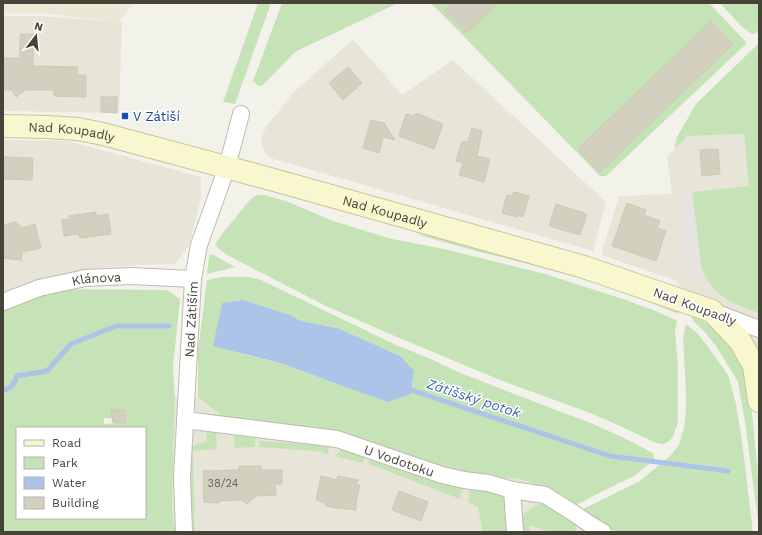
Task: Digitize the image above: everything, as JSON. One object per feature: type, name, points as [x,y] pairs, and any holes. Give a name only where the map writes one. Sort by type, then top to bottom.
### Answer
[{"type":"street","name":"Nad Zátiším","points":[[184,532],[182,477],[194,279],[199,245],[227,167],[240,114]]},
{"type":"street","name":"Nad Koupadly","points":[[3,126],[78,129],[103,134],[227,167],[584,266],[759,329]]},
{"type":"street","name":"Klánova","points":[[3,302],[39,288],[85,278],[130,276],[194,279]]},
{"type":"street","points":[[712,312],[740,341],[754,366],[758,389]]},
{"type":"street","name":"U Vodotoku","points":[[185,420],[337,439],[442,475],[488,483],[512,490],[545,495],[603,532]]},
{"type":"street","points":[[512,490],[516,532]]},
{"type":"shaded area","points":[[3,3],[133,3],[119,22],[40,13],[3,13]]},
{"type":"shaded area","points":[[3,16],[40,16],[122,22],[119,113],[3,111]]},
{"type":"shaded area","points":[[353,39],[402,95],[453,60],[606,202],[593,251],[270,158],[262,147],[261,139],[266,127],[293,93]]},
{"type":"shaded area","points":[[759,67],[759,356],[679,290],[678,281],[601,255],[619,196],[672,194],[667,158],[674,149]]},
{"type":"shaded area","points":[[3,140],[68,141],[201,177],[201,198],[189,246],[175,264],[98,268],[46,278],[3,293]]},
{"type":"shaded area","points":[[679,188],[692,189],[702,277],[687,282]]},
{"type":"shaded area","points":[[175,397],[198,397],[224,418],[471,476],[519,479],[535,484],[554,493],[592,521],[617,532],[175,532],[172,507]]},
{"type":"green space","points":[[258,3],[271,3],[235,104],[223,102]]},
{"type":"green space","points":[[282,3],[398,3],[294,53],[263,85],[259,86],[253,81]]},
{"type":"green space","points":[[431,3],[453,3],[445,11],[466,33],[497,3],[709,3],[746,42],[745,45],[606,176],[600,176]],"holes":[[[711,21],[733,44],[600,172]]]},
{"type":"green space","points":[[720,3],[759,3],[759,30],[752,34],[742,27]]},
{"type":"green space","points":[[759,43],[759,313],[724,297],[711,285],[706,276],[701,266],[692,192],[749,186],[744,134],[686,136],[686,138],[674,149],[677,137],[696,104]]},
{"type":"green space","points":[[257,195],[265,195],[286,201],[333,221],[392,239],[444,249],[545,274],[626,300],[676,320],[675,332],[678,365],[678,422],[673,437],[668,442],[663,444],[656,443],[590,413],[500,380],[328,307],[229,256],[215,245],[246,204]]},
{"type":"green space","points":[[416,234],[434,236],[539,264],[679,309],[678,314],[647,301],[555,270],[472,250]]},
{"type":"green space","points":[[212,254],[235,267],[207,274],[209,256]]},
{"type":"green space","points":[[221,277],[249,277],[261,280],[396,345],[458,372],[593,424],[626,439],[653,453],[653,461],[634,476],[573,507],[554,493],[535,484],[519,479],[471,476],[224,418],[198,397],[198,351],[207,280]],"holes":[[[244,300],[290,315],[301,321],[337,328],[414,371],[411,394],[337,384],[283,364],[242,354]]]},
{"type":"green space","points":[[59,289],[167,290],[180,299],[173,367],[175,397],[172,507],[175,532],[3,532],[3,310]],"holes":[[[112,410],[125,410],[126,423],[104,424],[104,418],[112,418]]]},
{"type":"green space","points":[[691,314],[705,322],[729,345],[739,361],[745,377],[750,394],[759,484],[759,528],[745,422],[738,382],[716,346],[704,331],[694,322]]},
{"type":"green space","points":[[686,324],[697,333],[728,375],[736,404],[742,441],[753,532],[617,532],[592,521],[579,511],[640,481],[670,456],[679,445],[684,428],[686,411],[683,339]]},
{"type":"green space","points":[[208,428],[216,431],[217,449],[193,451],[195,532],[193,532],[190,453],[192,448],[196,445],[206,442]]},
{"type":"green space","points":[[236,433],[255,436],[255,447],[235,448],[234,436]]},
{"type":"green space","points":[[306,440],[326,443],[329,446],[328,454],[316,451],[259,447],[259,441],[304,444]]},
{"type":"green space","points":[[342,449],[365,454],[363,463],[335,456]]},
{"type":"green space","points":[[369,460],[461,485],[462,490],[460,499],[369,464]]},
{"type":"green space","points":[[473,486],[496,492],[501,496],[506,506],[510,532],[483,532],[478,507],[468,502],[470,490]]},
{"type":"green space","points":[[545,504],[576,523],[575,532],[551,532],[529,525],[530,532],[519,532],[520,522],[525,513],[535,505]]},
{"type":"water","points":[[244,300],[290,315],[301,321],[337,328],[400,356],[414,371],[411,394],[388,402],[283,364],[213,346],[222,303]]},
{"type":"building","points":[[453,3],[497,3],[466,33],[445,11]]},
{"type":"building","points":[[711,21],[733,44],[600,172],[578,149]]},
{"type":"building","points":[[20,34],[33,34],[33,66],[78,67],[77,75],[86,75],[86,97],[54,96],[54,90],[25,90],[16,97],[12,90],[3,90],[3,58],[20,58]]},
{"type":"building","points":[[348,67],[362,83],[343,100],[329,83]]},
{"type":"building","points":[[101,97],[117,97],[117,113],[101,112]]},
{"type":"building","points":[[416,113],[443,124],[434,149],[399,136],[406,114],[414,116]]},
{"type":"building","points":[[371,120],[384,123],[395,140],[383,137],[379,153],[363,148]]},
{"type":"building","points":[[472,128],[482,131],[477,156],[490,159],[484,182],[459,175],[463,163],[456,161],[462,141],[468,142]]},
{"type":"building","points":[[718,149],[720,174],[702,176],[700,150]]},
{"type":"building","points":[[3,157],[33,158],[32,180],[3,179]]},
{"type":"building","points":[[514,192],[529,196],[523,217],[502,213],[507,195],[512,196]]},
{"type":"building","points":[[627,203],[646,210],[644,215],[660,221],[657,228],[666,231],[656,261],[612,246]]},
{"type":"building","points":[[556,204],[587,214],[580,235],[549,226]]},
{"type":"building","points":[[96,212],[96,216],[108,214],[111,234],[80,238],[79,234],[64,236],[62,220],[70,219],[69,216]]},
{"type":"building","points":[[16,222],[22,228],[35,224],[41,248],[22,252],[21,260],[3,258],[3,225]]},
{"type":"building","points":[[111,410],[125,410],[126,423],[113,423]]},
{"type":"building","points":[[239,466],[261,466],[261,470],[282,470],[282,484],[275,484],[276,495],[255,496],[247,504],[242,500],[219,501],[219,503],[204,502],[203,471],[239,470]]},
{"type":"building","points":[[321,476],[337,480],[338,476],[358,480],[356,485],[360,485],[356,501],[356,510],[326,506],[326,503],[316,500]]},
{"type":"building","points":[[399,491],[428,502],[421,521],[392,510]]},
{"type":"waterway","name":"Zátišský potok","points":[[16,379],[17,376],[47,371],[71,344],[116,326],[169,326]]},
{"type":"waterway","name":"Zátišský potok","points":[[3,391],[11,387],[15,381]]},
{"type":"waterway","name":"Zátišský potok","points":[[405,388],[610,456],[728,471]]},
{"type":"place","name":"V Zátiší","points":[[125,116]]}]
